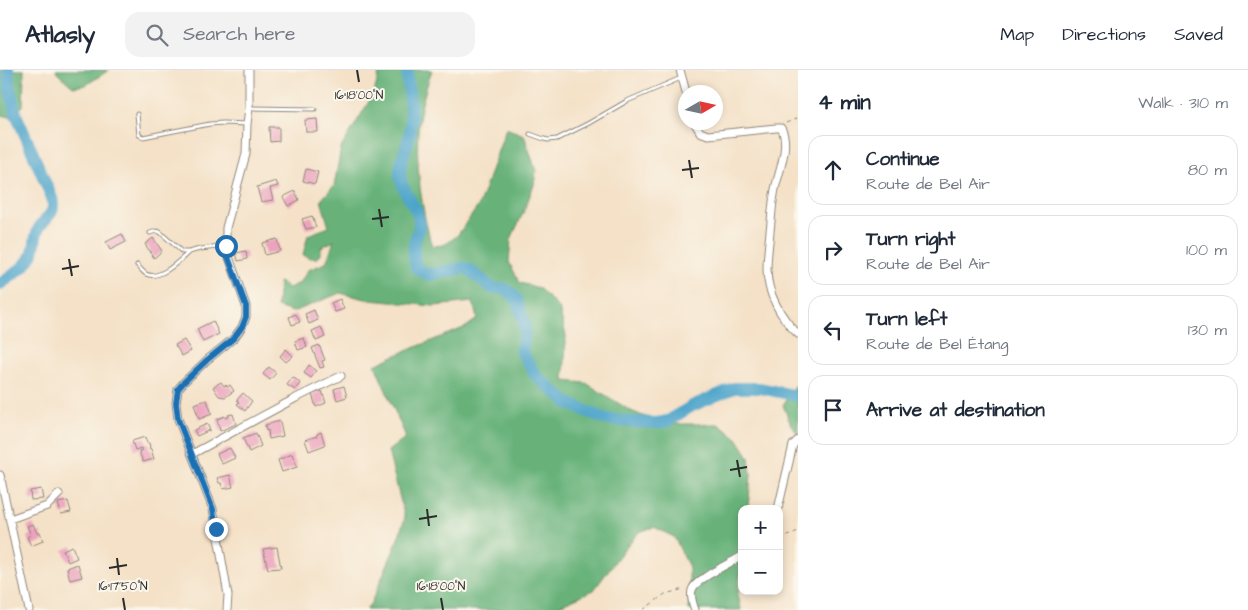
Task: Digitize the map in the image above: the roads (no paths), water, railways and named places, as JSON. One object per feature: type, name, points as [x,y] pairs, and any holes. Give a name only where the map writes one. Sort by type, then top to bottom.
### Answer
[{"type":"street","points":[[227,610],[228,595],[213,509],[178,419],[176,403],[178,389],[207,360],[234,338],[246,317],[246,306],[228,257],[226,228],[246,154],[249,70]]},
{"type":"street","points":[[699,130],[708,135],[781,128],[784,133],[785,146],[773,195],[767,271],[770,290],[778,308],[789,325],[798,334]]},
{"type":"street","points":[[192,454],[341,376]]},
{"type":"street","points":[[779,505],[792,445],[798,440]]},
{"type":"street","points":[[0,474],[29,610]]},
{"type":"street","points":[[10,519],[46,506],[59,494]]},
{"type":"street","points":[[695,610],[691,599],[692,590],[697,582],[738,558]]},
{"type":"lane","points":[[530,134],[544,139],[557,139],[681,74]]},
{"type":"lane","points":[[249,108],[315,108]]},
{"type":"lane","points":[[137,114],[139,135],[143,137],[223,122],[247,124]]},
{"type":"lane","points":[[150,233],[160,232],[182,252],[226,246]]},
{"type":"lane","points":[[137,265],[146,274],[159,275],[190,252]]},
{"type":"waterway","points":[[0,284],[26,264],[32,255],[37,231],[53,208],[52,198],[16,114],[8,70]]},
{"type":"waterway","points":[[408,70],[411,121],[400,173],[402,185],[419,219],[414,248],[416,268],[429,275],[463,268],[468,269],[492,288],[506,289],[511,293],[517,300],[525,327],[522,352],[536,376],[568,403],[605,419],[657,423],[668,421],[692,406],[734,388],[760,388],[798,396]]}]
